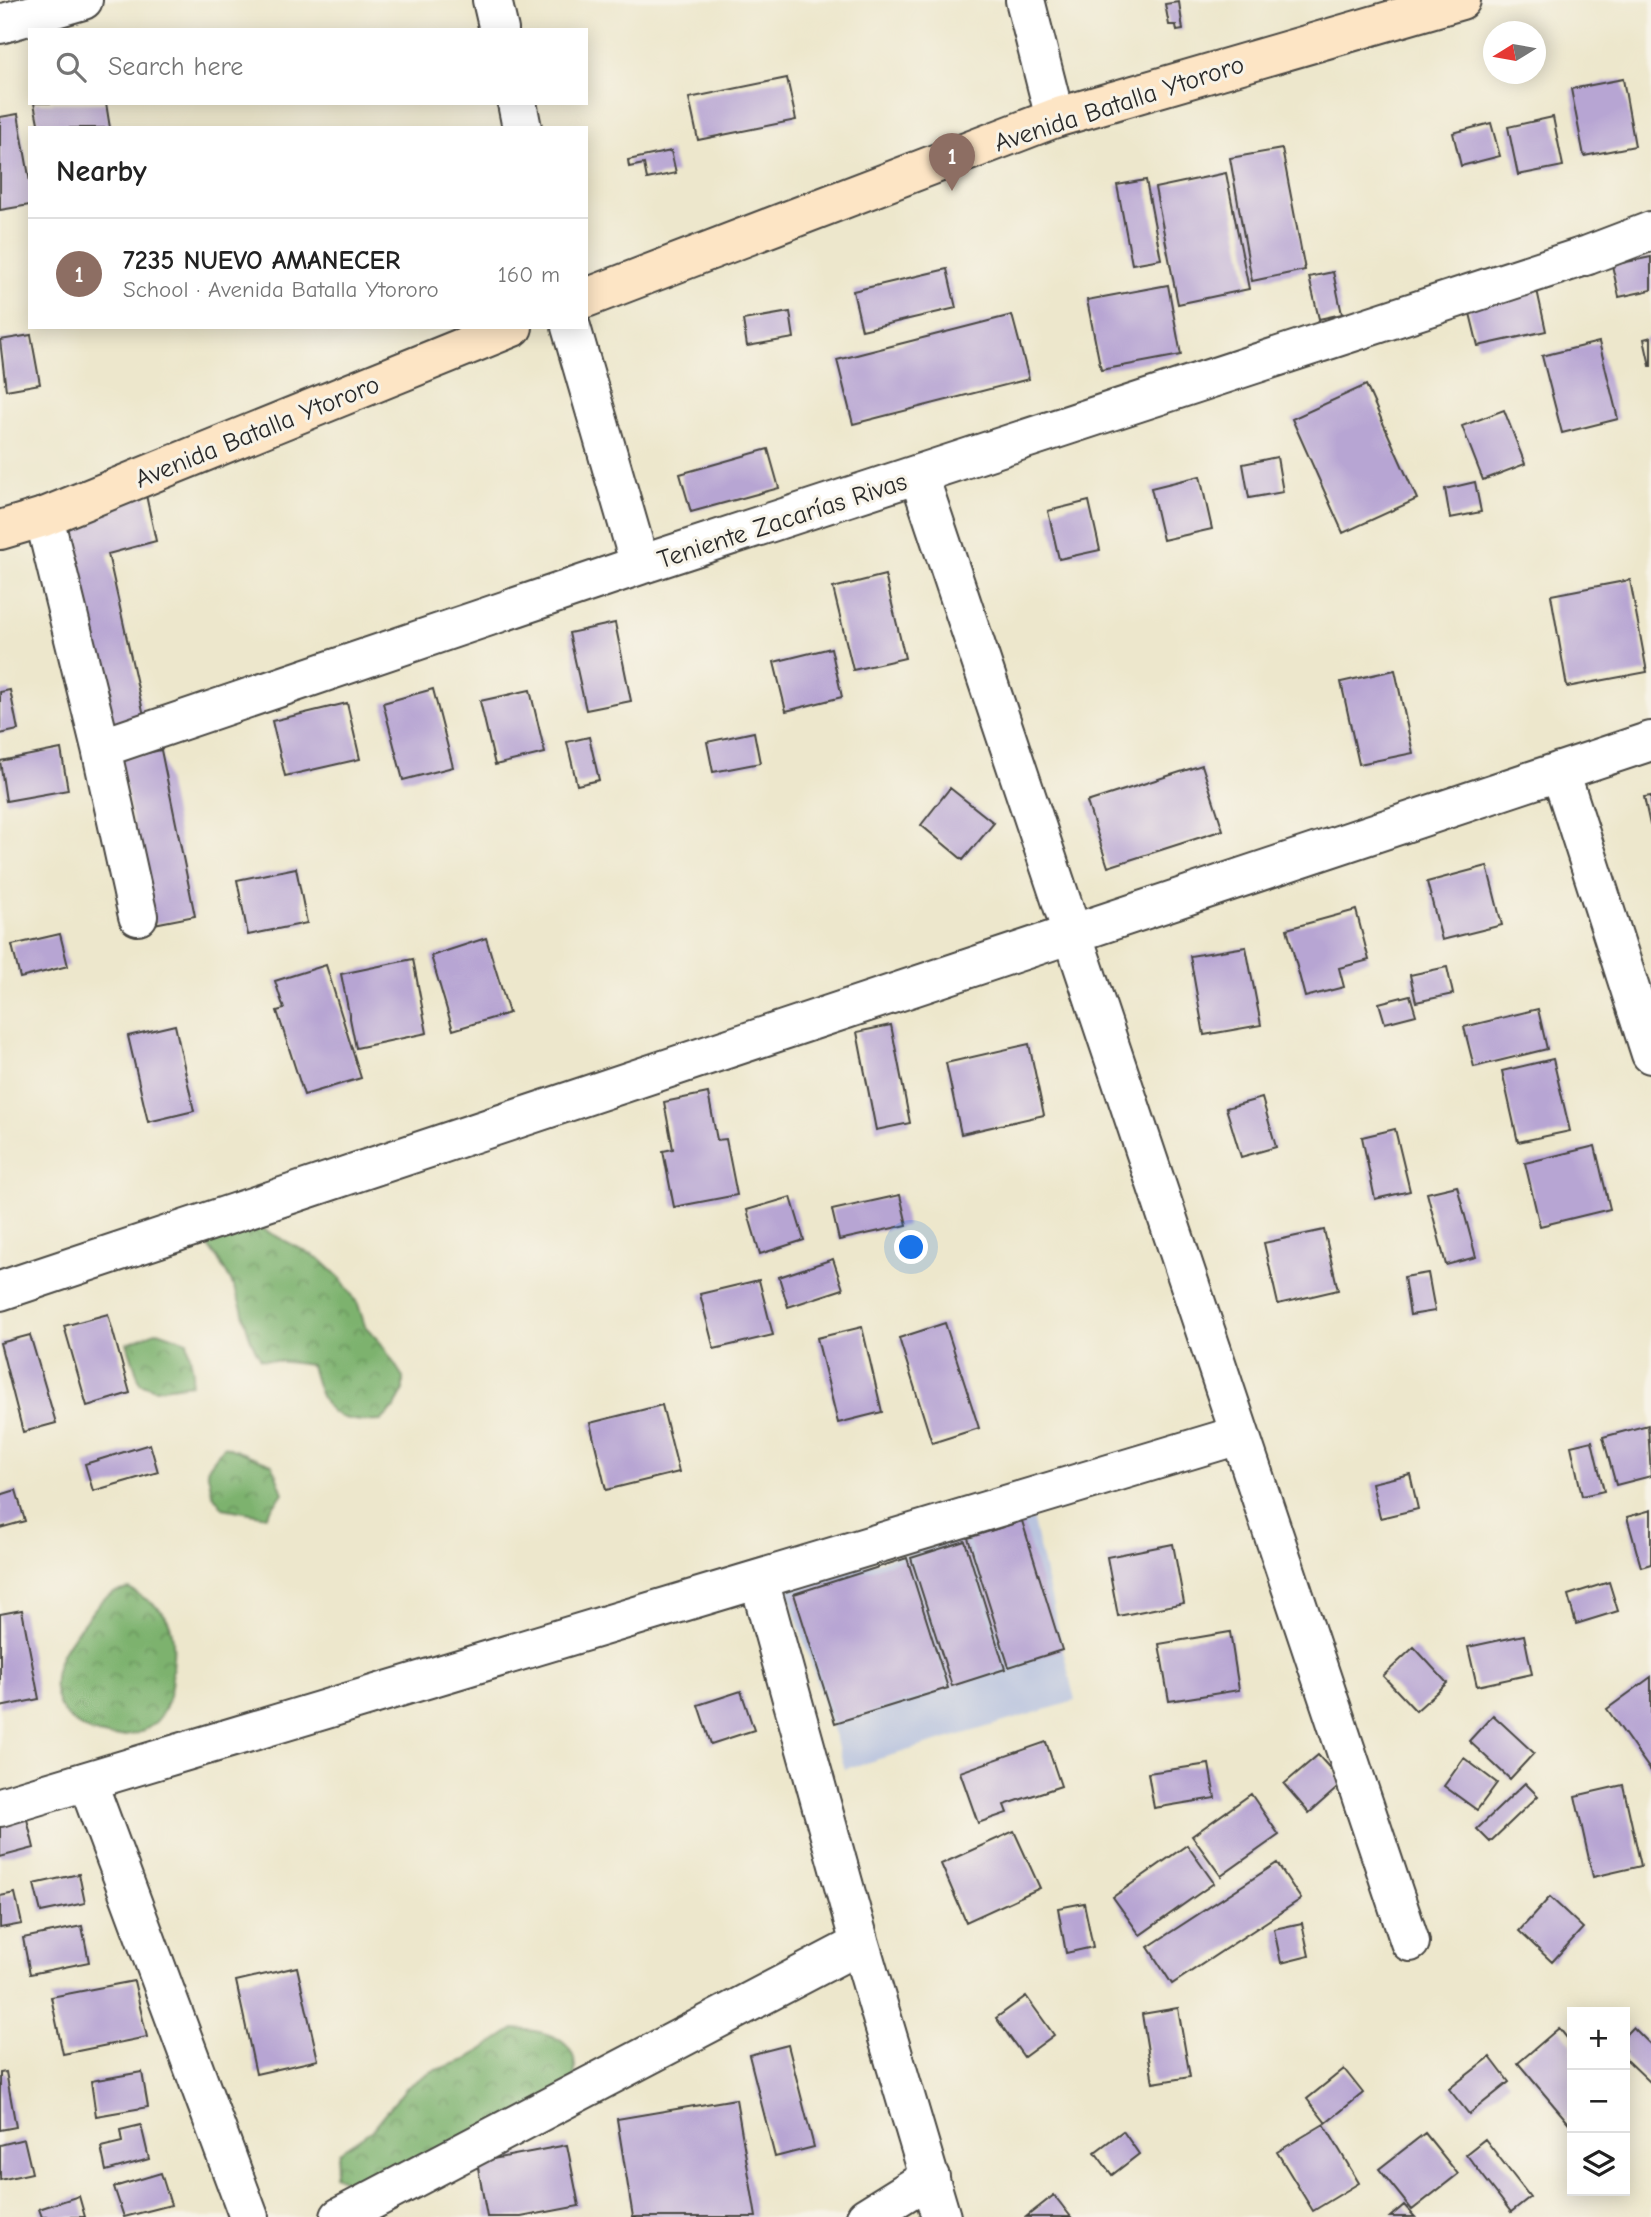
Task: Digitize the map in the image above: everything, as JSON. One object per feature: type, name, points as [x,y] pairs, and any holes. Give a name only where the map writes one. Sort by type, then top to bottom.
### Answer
[{"type":"street","points":[[0,24],[83,0]]},
{"type":"street","points":[[492,0],[499,28]]},
{"type":"street","points":[[1025,0],[1055,118]]},
{"type":"street","name":"Avenida Batalla Ytororo","points":[[588,297],[1055,118],[1461,0]]},
{"type":"street","points":[[517,105],[522,126]]},
{"type":"street","name":"Teniente Zacarías Rivas","points":[[572,329],[640,565],[1588,256],[1651,231]]},
{"type":"street","name":"Avenida Batalla Ytororo","points":[[0,530],[44,517],[508,329]]},
{"type":"street","points":[[919,476],[1410,1942]]},
{"type":"street","points":[[44,517],[101,748],[138,916]]},
{"type":"street","points":[[101,748],[640,565]]},
{"type":"street","points":[[0,1291],[1651,741]]},
{"type":"street","points":[[1560,771],[1651,1054]]},
{"type":"street","points":[[0,1807],[1239,1435]]},
{"type":"street","points":[[760,1580],[860,1944],[941,2217]]},
{"type":"street","points":[[87,1781],[249,2217]]},
{"type":"street","points":[[340,2217],[860,1944]]},
{"type":"street","points":[[866,2217],[929,2177]]},
{"type":"shaded area","points":[[1032,1517],[1075,1701],[845,1769],[787,1588]]},
{"type":"green space","points":[[236,1215],[320,1259],[341,1279],[358,1304],[365,1326],[381,1343],[403,1377],[403,1392],[394,1408],[381,1421],[352,1420],[333,1412],[320,1394],[311,1365],[261,1359],[251,1341],[238,1298],[228,1277],[209,1247],[194,1230]]},
{"type":"green space","points":[[158,1331],[187,1341],[193,1371],[191,1384],[155,1389],[140,1383],[127,1343]]},
{"type":"green space","points":[[224,1446],[272,1464],[283,1493],[266,1516],[223,1508],[212,1493],[207,1469]]},
{"type":"green space","points":[[129,1589],[151,1602],[165,1615],[169,1623],[173,1644],[171,1689],[166,1706],[152,1725],[130,1735],[106,1736],[83,1728],[65,1713],[55,1691],[58,1663],[78,1630],[99,1603],[111,1594]]},
{"type":"green space","points":[[514,2029],[541,2032],[565,2044],[575,2063],[573,2093],[393,2181],[352,2185],[334,2175],[339,2152],[372,2130],[406,2088],[430,2072],[466,2060]]},
{"type":"building","points":[[1179,2],[1183,30],[1177,31],[1176,25],[1169,25],[1165,4]]},
{"type":"building","points":[[787,78],[796,120],[698,140],[689,98]]},
{"type":"building","points":[[1623,79],[1635,146],[1584,156],[1571,89]]},
{"type":"building","points":[[34,105],[106,105],[110,126],[39,126]]},
{"type":"building","points":[[18,114],[28,171],[28,205],[0,210],[0,117]]},
{"type":"building","points":[[1553,117],[1563,166],[1518,175],[1508,127]]},
{"type":"building","points":[[1491,123],[1500,156],[1461,166],[1453,133]]},
{"type":"building","points":[[1282,149],[1305,270],[1252,281],[1230,158]]},
{"type":"building","points":[[671,151],[676,173],[647,179],[644,164],[629,167],[628,160]]},
{"type":"building","points":[[1226,173],[1249,289],[1178,304],[1155,188]]},
{"type":"building","points":[[1146,180],[1161,259],[1132,264],[1117,185]]},
{"type":"building","points":[[1651,257],[1651,290],[1619,297],[1612,265]]},
{"type":"building","points":[[947,269],[956,308],[862,330],[853,291]]},
{"type":"building","points":[[1333,272],[1342,314],[1319,319],[1309,277]]},
{"type":"building","points":[[1168,285],[1181,355],[1101,370],[1087,300]]},
{"type":"building","points":[[1537,290],[1546,331],[1478,346],[1468,305]]},
{"type":"building","points":[[790,312],[794,338],[747,346],[743,320]]},
{"type":"building","points":[[1012,315],[1029,379],[853,424],[837,360]]},
{"type":"building","points":[[31,335],[40,384],[6,390],[0,340]]},
{"type":"building","points":[[1651,337],[1651,366],[1650,366],[1644,339]]},
{"type":"building","points":[[1599,342],[1618,419],[1562,433],[1542,356]]},
{"type":"building","points":[[1366,385],[1417,499],[1343,533],[1292,419]]},
{"type":"building","points":[[1504,410],[1525,464],[1483,480],[1462,426]]},
{"type":"building","points":[[768,449],[779,488],[691,512],[680,474]]},
{"type":"building","points":[[1277,457],[1283,492],[1249,498],[1243,464]]},
{"type":"building","points":[[1200,476],[1212,529],[1163,540],[1151,488]]},
{"type":"building","points":[[1475,482],[1481,512],[1450,518],[1445,489]]},
{"type":"building","points":[[146,495],[156,541],[108,554],[147,729],[110,739],[60,519]]},
{"type":"building","points":[[1089,501],[1100,550],[1059,559],[1048,511]]},
{"type":"building","points":[[885,575],[905,658],[853,670],[833,588]]},
{"type":"building","points":[[1630,580],[1647,672],[1567,687],[1551,595]]},
{"type":"building","points":[[615,623],[631,701],[586,710],[569,633]]},
{"type":"building","points":[[831,648],[842,697],[786,711],[774,662]]},
{"type":"building","points":[[1395,670],[1413,753],[1359,764],[1341,682]]},
{"type":"building","points":[[433,689],[453,767],[403,780],[383,703]]},
{"type":"building","points":[[10,690],[18,730],[0,734],[0,692]]},
{"type":"building","points":[[530,690],[545,753],[495,765],[480,701]]},
{"type":"building","points":[[347,703],[360,759],[285,776],[272,721]]},
{"type":"building","points":[[754,732],[760,763],[713,772],[707,742]]},
{"type":"building","points":[[589,737],[599,780],[577,785],[567,742]]},
{"type":"building","points":[[61,749],[68,790],[6,801],[0,761]]},
{"type":"building","points":[[161,750],[195,916],[154,924],[120,759]]},
{"type":"building","points":[[1202,765],[1223,830],[1108,867],[1087,802]]},
{"type":"building","points":[[950,788],[994,823],[963,860],[921,825]]},
{"type":"building","points":[[1651,796],[1651,825],[1650,825],[1644,797]]},
{"type":"building","points":[[1487,866],[1502,925],[1442,940],[1427,882]]},
{"type":"building","points":[[296,868],[307,923],[248,935],[237,880]]},
{"type":"building","points":[[1356,910],[1369,960],[1339,968],[1344,987],[1305,997],[1287,929]]},
{"type":"building","points":[[60,934],[68,966],[20,978],[12,945]]},
{"type":"building","points":[[486,938],[509,1013],[453,1030],[431,956]]},
{"type":"building","points":[[1246,947],[1261,1025],[1204,1035],[1190,956]]},
{"type":"building","points":[[413,959],[427,1033],[356,1048],[341,974]]},
{"type":"building","points":[[326,965],[361,1078],[304,1095],[277,1011],[284,1009],[275,981]]},
{"type":"building","points":[[1447,967],[1453,994],[1416,1002],[1410,975]]},
{"type":"building","points":[[1410,995],[1416,1015],[1385,1023],[1379,1003]]},
{"type":"building","points":[[1538,1009],[1547,1049],[1474,1067],[1464,1027]]},
{"type":"building","points":[[175,1025],[194,1111],[148,1122],[128,1036]]},
{"type":"building","points":[[891,1025],[910,1123],[876,1130],[857,1032]]},
{"type":"building","points":[[1029,1044],[1044,1115],[961,1134],[946,1063]]},
{"type":"building","points":[[1553,1059],[1570,1131],[1518,1142],[1502,1071]]},
{"type":"building","points":[[708,1093],[717,1140],[726,1139],[737,1195],[674,1207],[663,1151],[673,1149],[664,1102]]},
{"type":"building","points":[[1262,1098],[1276,1147],[1241,1157],[1226,1108]]},
{"type":"building","points":[[1395,1129],[1410,1191],[1375,1199],[1362,1137]]},
{"type":"building","points":[[1595,1146],[1610,1209],[1540,1226],[1525,1163]]},
{"type":"building","points":[[1457,1186],[1476,1257],[1446,1265],[1427,1193]]},
{"type":"building","points":[[900,1195],[907,1225],[839,1240],[832,1210]]},
{"type":"building","points":[[791,1197],[804,1240],[760,1254],[747,1210]]},
{"type":"building","points":[[1324,1230],[1338,1290],[1278,1304],[1264,1243]]},
{"type":"building","points":[[833,1259],[843,1289],[788,1307],[779,1277]]},
{"type":"building","points":[[1428,1273],[1435,1311],[1410,1315],[1404,1277]]},
{"type":"building","points":[[759,1280],[773,1335],[714,1349],[700,1294]]},
{"type":"building","points":[[108,1314],[130,1393],[87,1406],[64,1326]]},
{"type":"building","points":[[945,1323],[979,1428],[932,1443],[899,1338]]},
{"type":"building","points":[[862,1327],[882,1412],[838,1423],[817,1338]]},
{"type":"building","points":[[30,1335],[56,1423],[23,1432],[0,1343]]},
{"type":"building","points":[[662,1405],[679,1472],[606,1490],[590,1423]]},
{"type":"building","points":[[1648,1425],[1651,1476],[1616,1485],[1603,1437]]},
{"type":"building","points":[[1592,1441],[1604,1491],[1582,1496],[1571,1446]]},
{"type":"building","points":[[150,1444],[158,1472],[93,1491],[85,1464]]},
{"type":"building","points":[[1410,1474],[1418,1509],[1380,1518],[1372,1483]]},
{"type":"building","points":[[16,1490],[25,1521],[0,1528],[0,1495]]},
{"type":"building","points":[[1651,1510],[1651,1564],[1641,1567],[1627,1517]]},
{"type":"building","points":[[1022,1521],[1062,1650],[1009,1667],[968,1538]]},
{"type":"building","points":[[965,1541],[1005,1669],[952,1686],[911,1558]]},
{"type":"building","points":[[1173,1544],[1184,1603],[1118,1616],[1107,1557]]},
{"type":"building","points":[[907,1558],[948,1688],[835,1723],[794,1594]]},
{"type":"building","points":[[1609,1582],[1618,1611],[1576,1624],[1568,1595]]},
{"type":"building","points":[[22,1610],[39,1699],[0,1707],[0,1614]]},
{"type":"building","points":[[1230,1632],[1239,1690],[1169,1701],[1159,1644]]},
{"type":"building","points":[[1524,1635],[1532,1674],[1477,1686],[1468,1647]]},
{"type":"building","points":[[1414,1647],[1447,1683],[1416,1711],[1383,1676]]},
{"type":"building","points":[[1651,1677],[1651,1771],[1607,1709]]},
{"type":"building","points":[[741,1691],[754,1730],[711,1744],[698,1705]]},
{"type":"building","points":[[1493,1715],[1534,1753],[1510,1779],[1469,1741]]},
{"type":"building","points":[[1046,1742],[1061,1786],[1004,1805],[1007,1813],[978,1823],[960,1772]]},
{"type":"building","points":[[1318,1755],[1343,1783],[1309,1813],[1284,1784]]},
{"type":"building","points":[[1464,1758],[1497,1783],[1477,1810],[1444,1786]]},
{"type":"building","points":[[1209,1764],[1215,1798],[1154,1808],[1148,1773]]},
{"type":"building","points":[[1525,1783],[1538,1796],[1490,1842],[1477,1829]]},
{"type":"building","points":[[1623,1785],[1641,1866],[1593,1877],[1575,1796]]},
{"type":"building","points":[[1251,1794],[1279,1835],[1221,1876],[1192,1836]]},
{"type":"building","points":[[26,1815],[34,1848],[0,1857],[0,1822]]},
{"type":"building","points":[[1014,1831],[1040,1888],[966,1922],[941,1864]]},
{"type":"building","points":[[1187,1845],[1214,1883],[1140,1935],[1113,1897]]},
{"type":"building","points":[[1277,1863],[1301,1899],[1172,1984],[1148,1947]]},
{"type":"building","points":[[79,1874],[85,1903],[41,1912],[34,1884]]},
{"type":"building","points":[[15,1893],[22,1924],[0,1928],[0,1896]]},
{"type":"building","points":[[1550,1897],[1583,1928],[1552,1962],[1519,1931]]},
{"type":"building","points":[[1084,1903],[1093,1947],[1066,1953],[1058,1908]]},
{"type":"building","points":[[1302,1923],[1309,1956],[1281,1963],[1274,1929]]},
{"type":"building","points":[[82,1926],[89,1962],[30,1974],[23,1938]]},
{"type":"building","points":[[297,1967],[318,2060],[256,2074],[236,1981]]},
{"type":"building","points":[[134,1981],[147,2037],[63,2054],[51,1997]]},
{"type":"building","points":[[1026,1996],[1054,2035],[1024,2057],[996,2018]]},
{"type":"building","points":[[1178,2008],[1190,2077],[1153,2083],[1142,2014]]},
{"type":"building","points":[[1633,2027],[1651,2045],[1651,2083],[1630,2063],[1630,2030]]},
{"type":"building","points":[[1559,2028],[1567,2038],[1567,2121],[1518,2063]]},
{"type":"building","points":[[788,2045],[814,2147],[775,2157],[749,2055]]},
{"type":"building","points":[[1490,2057],[1509,2082],[1469,2114],[1449,2089]]},
{"type":"building","points":[[1344,2069],[1363,2093],[1326,2123],[1307,2099]]},
{"type":"building","points":[[6,2072],[16,2127],[0,2130],[0,2073]]},
{"type":"building","points":[[142,2072],[148,2107],[96,2116],[91,2081]]},
{"type":"building","points":[[736,2099],[756,2217],[633,2217],[617,2119]]},
{"type":"building","points":[[1324,2124],[1359,2183],[1313,2211],[1277,2152]]},
{"type":"building","points":[[141,2125],[149,2159],[106,2171],[101,2147],[122,2142],[120,2130]]},
{"type":"building","points":[[1123,2131],[1139,2154],[1112,2175],[1095,2152]]},
{"type":"building","points":[[1425,2133],[1458,2174],[1412,2210],[1379,2169]]},
{"type":"building","points":[[24,2139],[32,2173],[0,2180],[0,2145]]},
{"type":"building","points":[[1485,2139],[1530,2197],[1511,2212],[1466,2154]]},
{"type":"building","points":[[567,2145],[579,2206],[521,2217],[487,2217],[477,2162]]},
{"type":"building","points":[[161,2173],[171,2205],[124,2217],[114,2187]]},
{"type":"building","points":[[1054,2195],[1071,2217],[1026,2217]]},
{"type":"building","points":[[79,2196],[85,2217],[42,2217],[39,2209]]},
{"type":"building","points":[[1404,2205],[1415,2217],[1390,2217]]},
{"type":"place","name":"7235 NUEVO AMANECER","points":[[952,191]]}]
